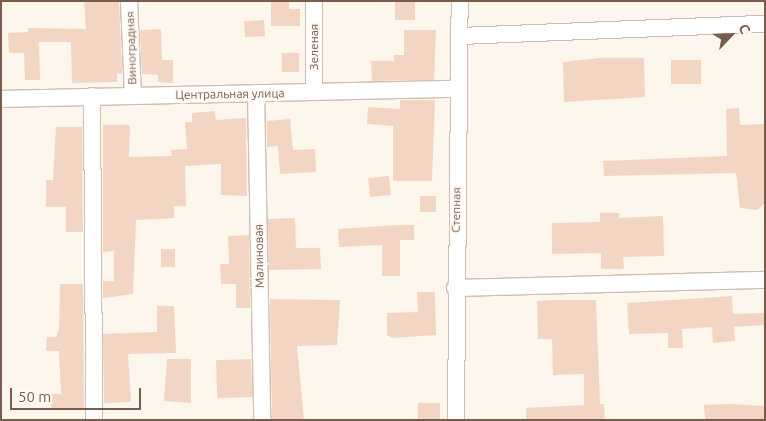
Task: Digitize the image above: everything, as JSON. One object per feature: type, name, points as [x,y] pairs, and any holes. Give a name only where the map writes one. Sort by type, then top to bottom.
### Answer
[{"type":"street","name":"Виноградная","points":[[130,1],[133,95]]},
{"type":"street","name":"Зеленая","points":[[314,1],[314,92]]},
{"type":"street","name":"Степная","points":[[456,420],[455,288],[460,1]]},
{"type":"street","points":[[460,36],[765,24]]},
{"type":"street","name":"Центральная улица","points":[[1,99],[459,90]]},
{"type":"street","name":"Малиновая","points":[[256,93],[262,420]]},
{"type":"street","points":[[92,96],[94,420]]},
{"type":"street","points":[[455,288],[765,280]]},
{"type":"building","points":[[84,1],[119,1],[122,74],[117,74],[117,82],[72,83],[71,42],[39,42],[40,80],[25,80],[24,53],[9,53],[8,33],[28,32],[28,28],[86,29]]},
{"type":"building","points":[[271,1],[289,1],[289,9],[300,9],[300,26],[271,26]]},
{"type":"building","points":[[395,1],[415,1],[415,20],[395,20]]},
{"type":"building","points":[[264,20],[265,36],[245,37],[244,21]]},
{"type":"building","points":[[161,29],[162,60],[173,60],[173,83],[158,82],[158,75],[142,74],[140,30]]},
{"type":"building","points":[[404,30],[436,30],[434,80],[372,81],[371,61],[394,61],[394,55],[404,55]]},
{"type":"building","points":[[282,53],[299,53],[299,72],[282,72]]},
{"type":"building","points":[[599,58],[644,58],[645,97],[564,102],[563,62]]},
{"type":"building","points":[[671,60],[701,60],[701,84],[671,84]]},
{"type":"building","points":[[400,100],[435,100],[432,181],[393,181],[393,126],[367,124],[368,107],[400,109]]},
{"type":"building","points":[[739,108],[740,125],[765,124],[765,203],[757,210],[740,208],[736,173],[604,176],[603,161],[727,156],[726,109]]},
{"type":"building","points":[[215,111],[216,120],[246,118],[247,196],[221,195],[221,164],[185,166],[186,206],[174,206],[174,218],[136,220],[133,294],[103,298],[103,281],[114,281],[114,251],[103,252],[103,125],[130,125],[129,157],[172,156],[171,150],[187,149],[185,122],[192,122],[192,113]]},
{"type":"building","points":[[290,119],[293,150],[315,149],[316,172],[280,174],[278,146],[267,147],[267,121]]},
{"type":"building","points":[[56,127],[82,127],[83,232],[66,232],[66,207],[46,207],[46,180],[53,180]]},
{"type":"building","points":[[389,176],[391,195],[370,197],[368,178]]},
{"type":"building","points":[[420,196],[436,196],[436,212],[420,212]]},
{"type":"building","points":[[600,213],[619,213],[619,218],[663,216],[664,256],[623,257],[624,269],[601,269],[601,253],[552,254],[552,223],[600,222]]},
{"type":"building","points":[[295,218],[296,248],[320,248],[321,269],[269,270],[268,219]]},
{"type":"building","points":[[414,225],[414,240],[400,240],[400,276],[382,276],[382,245],[339,247],[338,229]]},
{"type":"building","points":[[249,235],[250,308],[236,308],[236,284],[221,284],[220,264],[229,264],[228,236]]},
{"type":"building","points":[[161,249],[175,249],[175,267],[161,267]]},
{"type":"building","points":[[60,284],[83,284],[84,408],[51,409],[51,394],[61,394],[59,351],[46,351],[47,337],[56,337],[59,329]]},
{"type":"building","points":[[417,292],[435,292],[436,335],[392,338],[387,335],[387,313],[418,312]]},
{"type":"building","points":[[732,296],[733,314],[765,313],[765,325],[734,327],[735,341],[713,343],[712,327],[682,329],[683,348],[668,348],[668,333],[629,334],[627,303]]},
{"type":"building","points":[[270,299],[340,300],[337,345],[297,346],[304,420],[272,420]]},
{"type":"building","points":[[596,300],[600,404],[604,404],[605,420],[526,420],[526,408],[584,405],[584,374],[553,375],[552,339],[538,339],[537,301]]},
{"type":"building","points":[[157,306],[174,306],[176,353],[128,354],[131,402],[104,403],[103,334],[157,332]]},
{"type":"building","points":[[167,359],[191,359],[191,403],[164,401]]},
{"type":"building","points":[[251,359],[252,397],[217,398],[216,360]]},
{"type":"building","points":[[418,403],[440,403],[440,420],[418,420]]},
{"type":"building","points":[[704,405],[765,406],[765,420],[705,420]]}]
